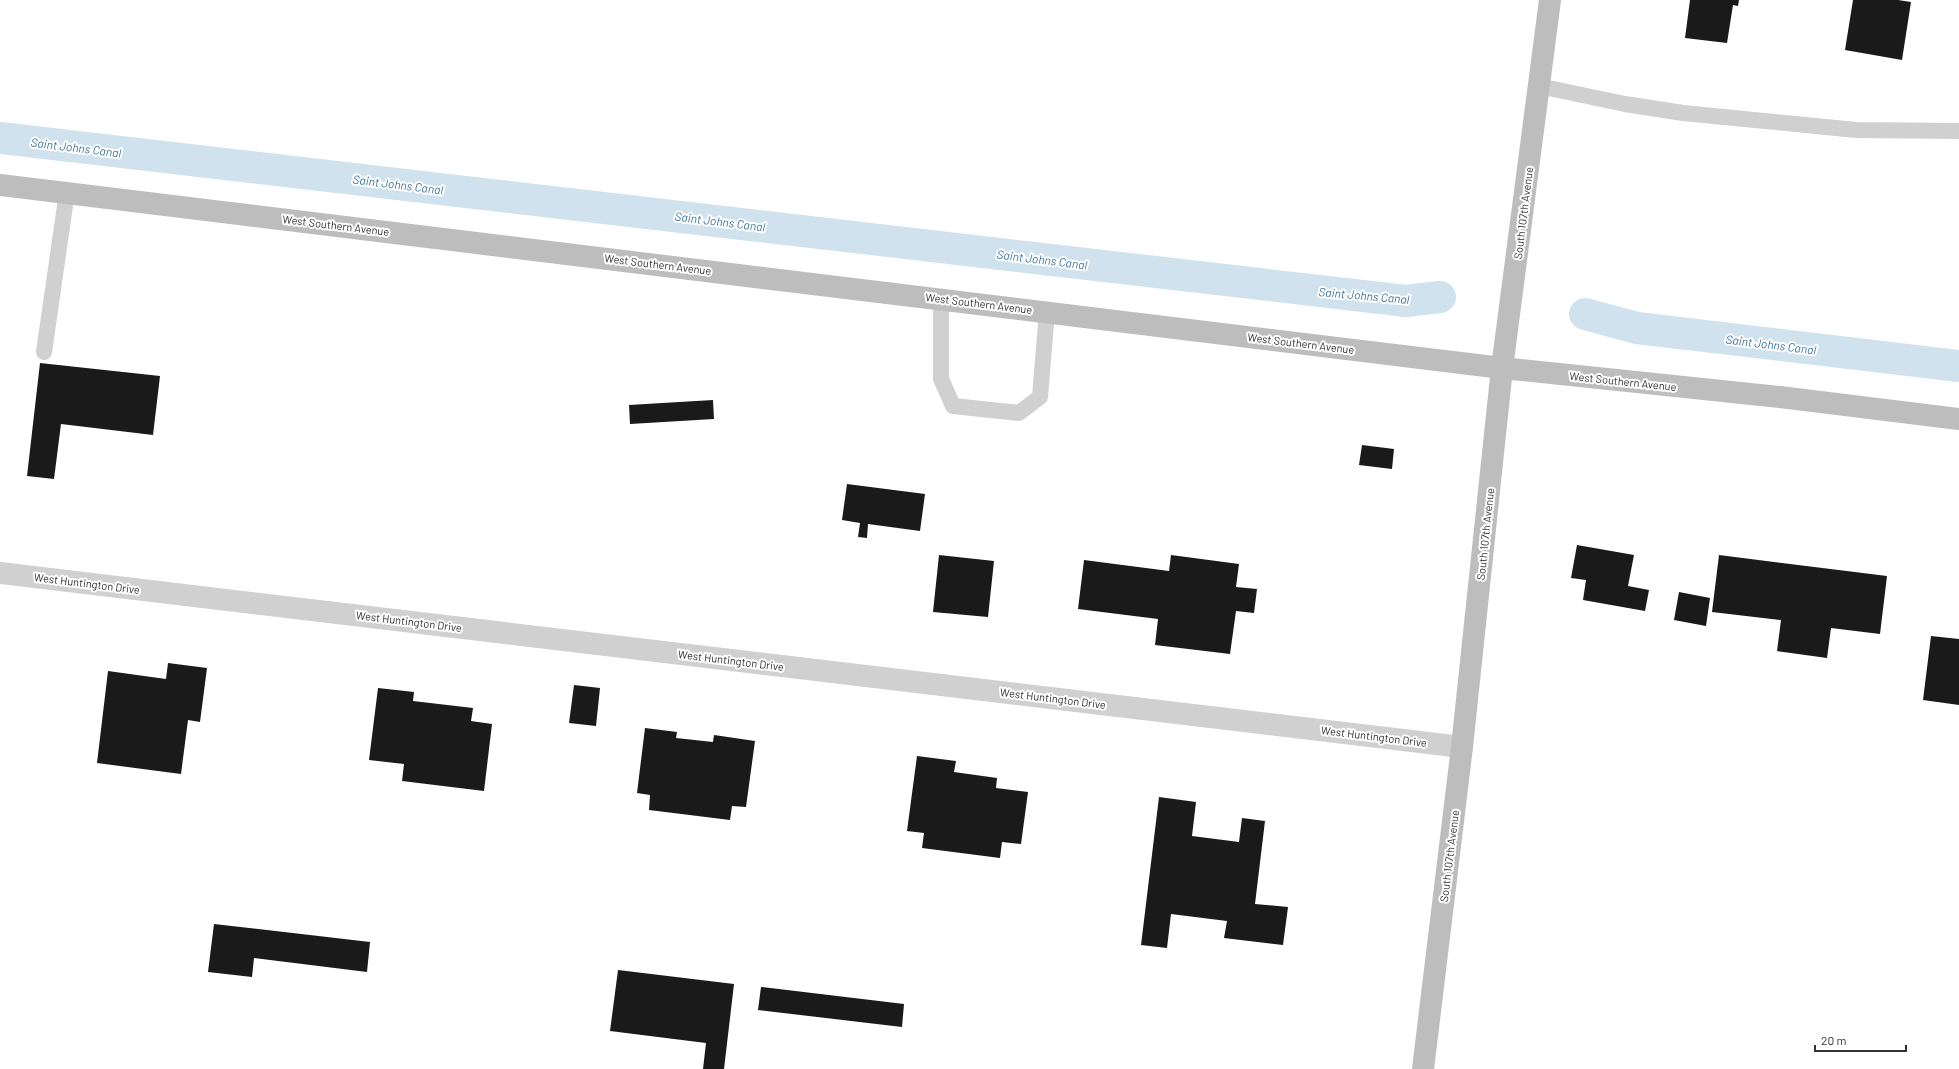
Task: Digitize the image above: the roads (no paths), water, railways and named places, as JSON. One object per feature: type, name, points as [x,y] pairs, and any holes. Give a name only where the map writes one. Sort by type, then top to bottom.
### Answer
[{"type":"main road","name":"South 107th Avenue","points":[[1423,1069],[1462,747],[1502,368],[1550,0]]},
{"type":"main road","name":"West Southern Avenue","points":[[0,185],[941,298],[1502,368],[1780,397],[1959,419]]},
{"type":"street","name":"West Huntington Drive","points":[[0,573],[1462,747]]},
{"type":"lane","points":[[1539,86],[1625,104],[1684,112],[1856,130],[1959,131]]},
{"type":"lane","points":[[44,352],[67,192]]},
{"type":"lane","points":[[941,298],[941,378],[953,406],[1019,414],[1040,398],[1047,311]]},
{"type":"waterway","name":"Saint Johns Canal","points":[[0,138],[1406,301],[1440,297]]},
{"type":"waterway","name":"Saint Johns Canal","points":[[1585,314],[1637,328],[1959,366]]}]
